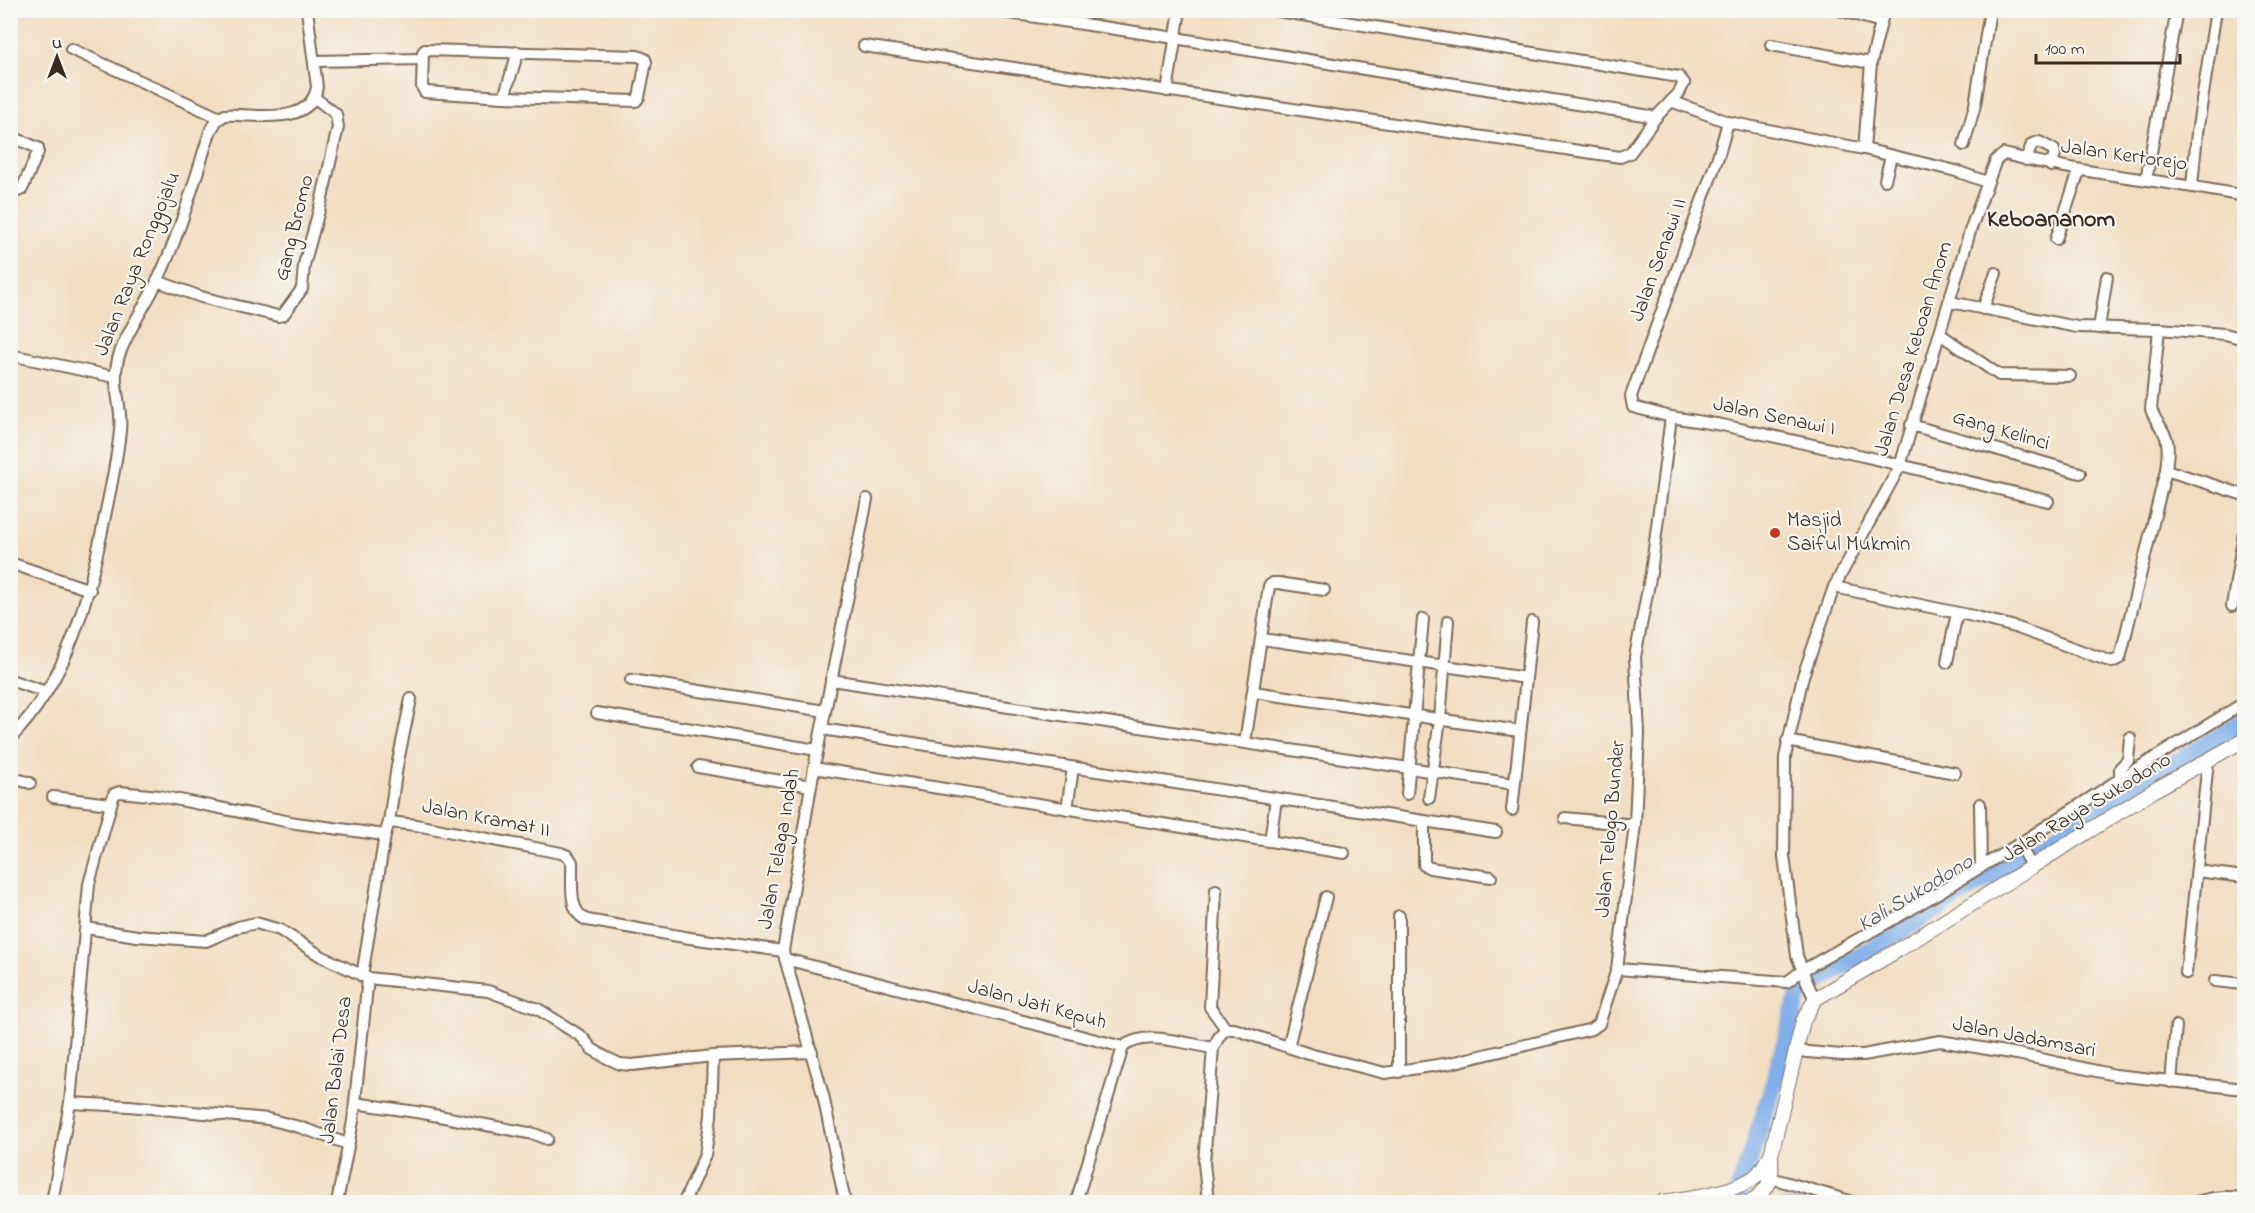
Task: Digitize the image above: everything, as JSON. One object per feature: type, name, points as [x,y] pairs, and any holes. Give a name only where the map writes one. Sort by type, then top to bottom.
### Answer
[{"type":"main road","name":"Jalan Raya Sukodono","points":[[1814,997],[1898,950],[2024,854],[2158,788],[2244,740]]},
{"type":"main road","points":[[1752,1202],[1766,1190],[1772,1178],[1771,1155],[1803,1021],[1814,997]]},
{"type":"main road","points":[[1662,1203],[1719,1196],[1753,1177],[1771,1155]]},
{"type":"street","points":[[71,49],[220,118],[232,115],[289,115],[309,105],[315,98],[317,87],[307,10]]},
{"type":"street","points":[[990,10],[1656,117]]},
{"type":"street","points":[[1167,92],[1180,10]]},
{"type":"street","points":[[864,46],[1620,158],[1630,153],[1656,117],[1683,88],[1684,82],[1679,77],[1272,10]]},
{"type":"street","points":[[1839,10],[1881,22]]},
{"type":"street","points":[[1864,149],[1870,63],[1884,10]]},
{"type":"street","points":[[1964,145],[1975,105],[1990,10]]},
{"type":"street","points":[[2146,180],[2177,10]]},
{"type":"street","points":[[2192,186],[2197,133],[2216,10]]},
{"type":"street","points":[[1771,45],[1870,63]]},
{"type":"street","points":[[425,50],[518,52],[643,57],[646,62],[639,97],[634,102],[504,97],[425,92],[422,87],[422,59],[425,50]]},
{"type":"street","points":[[504,97],[518,52]]},
{"type":"street","points":[[314,61],[422,59]]},
{"type":"street","name":"Gang Bromo","points":[[157,281],[201,297],[278,316],[283,315],[302,289],[304,265],[338,127],[336,114],[315,98]]},
{"type":"street","points":[[1671,101],[1728,122],[1864,149],[1956,171],[1987,182]]},
{"type":"street","name":"Jalan Raya Ronggojalu","points":[[10,739],[46,692],[79,625],[90,590],[121,429],[115,377],[119,357],[157,281],[210,132],[220,118]]},
{"type":"street","name":"Jalan Senawi II","points":[[1638,409],[1633,407],[1631,396],[1719,154],[1728,122]]},
{"type":"street","points":[[10,136],[38,148],[22,189],[18,191],[10,189]]},
{"type":"street","points":[[2026,159],[2032,144],[2039,142],[2054,150],[2051,166]]},
{"type":"street","name":"Jalan Kertorejo","points":[[1999,156],[2004,154],[2079,171],[2192,186],[2244,196]]},
{"type":"street","points":[[1885,180],[1891,156]]},
{"type":"street","name":"Jalan Desa Keboan Anom","points":[[1814,997],[1805,982],[1797,956],[1784,856],[1787,741],[1803,676],[1834,587],[1900,466],[1971,228],[1999,156]]},
{"type":"street","points":[[2056,239],[2079,171]]},
{"type":"street","points":[[1983,309],[1996,273]]},
{"type":"street","points":[[2099,328],[2107,277]]},
{"type":"street","points":[[1950,302],[2078,327],[2159,329],[2225,334],[2244,339]]},
{"type":"street","points":[[1834,587],[2015,627],[2108,661],[2114,662],[2120,658],[2166,470],[2168,444],[2151,409],[2159,329]]},
{"type":"street","points":[[1940,334],[1999,375],[2070,376]]},
{"type":"street","points":[[20,357],[115,377]]},
{"type":"street","name":"Jalan Senawi I","points":[[1638,409],[1722,425],[2048,501]]},
{"type":"street","name":"Jalan Telogo Bunder","points":[[1226,1029],[1234,1029],[1288,1047],[1385,1072],[1399,1072],[1451,1063],[1592,1029],[1599,1024],[1617,969],[1635,825],[1639,733],[1635,657],[1651,573],[1671,417]]},
{"type":"street","name":"Gang Kelinci","points":[[1911,425],[2080,473]]},
{"type":"street","points":[[2166,470],[2244,495]]},
{"type":"street","name":"Jalan Telaga Indah","points":[[845,1203],[823,1095],[784,955],[807,786],[814,768],[867,499]]},
{"type":"street","points":[[2232,606],[2244,533]]},
{"type":"street","points":[[10,563],[90,590]]},
{"type":"street","points":[[1245,743],[1270,584],[1278,583],[1324,590]]},
{"type":"street","points":[[1947,662],[1957,613]]},
{"type":"street","points":[[1407,794],[1424,619]]},
{"type":"street","points":[[1429,798],[1440,719],[1448,621]]},
{"type":"street","points":[[1512,810],[1532,622]]},
{"type":"street","points":[[1262,639],[1526,678]]},
{"type":"street","points":[[10,680],[46,692]]},
{"type":"street","points":[[631,680],[825,711]]},
{"type":"street","points":[[831,680],[1514,784]]},
{"type":"street","points":[[1254,692],[1519,731]]},
{"type":"street","name":"Jalan Balai Desa","points":[[336,1203],[355,1103],[365,977],[385,835],[411,699]]},
{"type":"street","points":[[1617,969],[1787,982],[1803,970],[1981,867],[2024,854],[2120,778],[2244,703]]},
{"type":"street","points":[[597,713],[817,750]]},
{"type":"street","points":[[822,729],[1496,832]]},
{"type":"street","points":[[2120,778],[2120,768],[2128,760],[2130,738]]},
{"type":"street","points":[[1787,741],[1955,773]]},
{"type":"street","points":[[2186,974],[2208,761]]},
{"type":"street","points":[[698,766],[807,786]]},
{"type":"street","points":[[814,768],[1344,853]]},
{"type":"street","points":[[1067,809],[1073,768]]},
{"type":"street","points":[[10,777],[30,783]]},
{"type":"street","points":[[52,1203],[70,1103],[89,884],[114,794],[120,792],[159,796],[296,824],[385,835]]},
{"type":"street","points":[[53,797],[110,804]]},
{"type":"street","points":[[1270,841],[1276,799]]},
{"type":"street","points":[[1980,804],[1981,867]]},
{"type":"street","points":[[1565,818],[1635,825]]},
{"type":"street","name":"Jalan Kramat II","points":[[389,822],[561,853],[568,856],[572,862]]},
{"type":"street","points":[[1424,822],[1424,865],[1430,868],[1491,877]]},
{"type":"street","name":"Jalan Jati Kepuh","points":[[572,862],[574,909],[584,918],[784,955],[1123,1047],[1076,1203]]},
{"type":"street","points":[[2197,871],[2244,877]]},
{"type":"street","points":[[1208,1203],[1204,1163],[1213,1048],[1226,1029],[1210,1007],[1216,890]]},
{"type":"street","points":[[1288,1047],[1326,897]]},
{"type":"street","points":[[1399,1072],[1400,916]]},
{"type":"street","points":[[86,928],[137,936],[206,941],[238,927],[256,923],[280,930],[321,956],[365,977],[488,991],[510,998],[562,1022],[582,1037],[592,1049],[620,1064],[633,1065],[713,1056],[812,1052]]},
{"type":"street","points":[[2215,981],[2244,984]]},
{"type":"street","points":[[2171,1082],[2176,1026]]},
{"type":"street","points":[[1123,1047],[1130,1042],[1157,1039],[1213,1048]]},
{"type":"street","name":"Jalan Jadamsari","points":[[1797,1051],[1863,1055],[1940,1041],[2017,1054],[2115,1075],[2244,1089]]},
{"type":"street","points":[[684,1203],[698,1174],[707,1145],[711,1116],[713,1056]]},
{"type":"street","points":[[70,1103],[268,1119],[300,1127],[348,1144]]},
{"type":"street","points":[[355,1103],[423,1113],[534,1134],[548,1139]]},
{"type":"street","points":[[1753,1177],[1772,1178],[1853,1203]]},
{"type":"street","points":[[2197,1203],[2226,1196],[2244,1199]]},
{"type":"waterway","name":"Kali Sukodono","points":[[1735,1202],[1770,1096],[1799,993],[2244,721]]},
{"type":"waterway","points":[[1780,1202],[1805,1202]]},
{"type":"place","name":"Masjid Saiful Mukmin","points":[[1775,533]]},
{"type":"district","name":"Keboananom","points":[[2051,220]]}]
